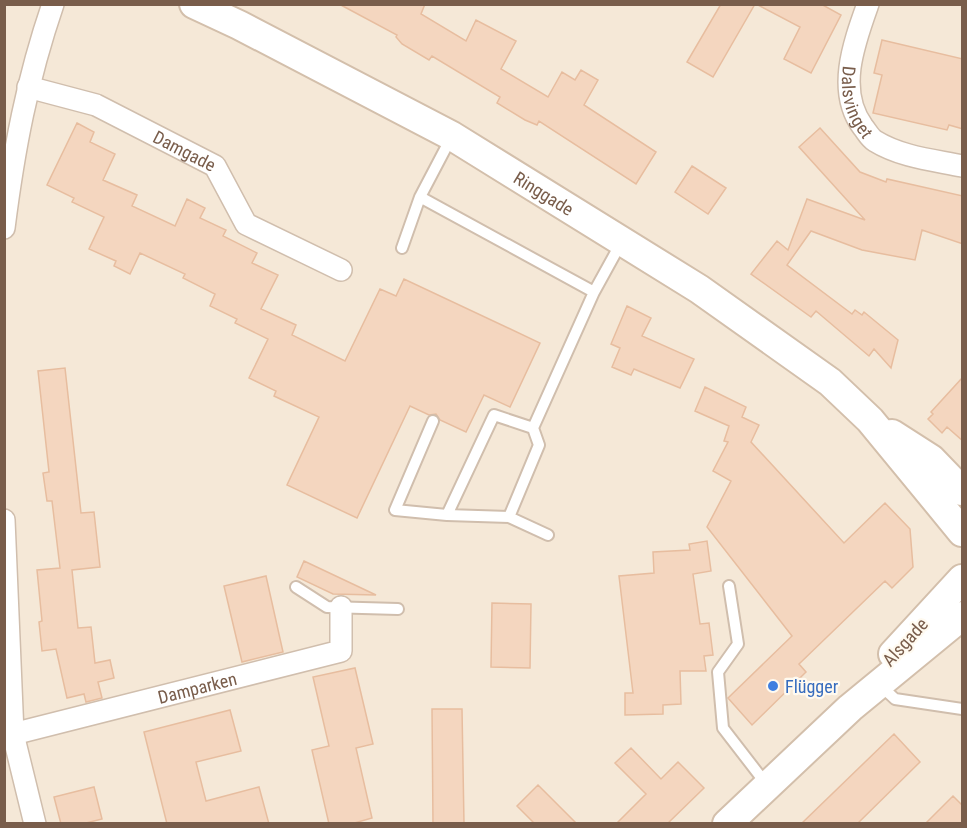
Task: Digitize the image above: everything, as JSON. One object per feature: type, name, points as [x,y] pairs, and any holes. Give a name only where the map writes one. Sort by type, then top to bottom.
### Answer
[{"type":"street","points":[[4,228],[13,151],[28,87],[53,4]]},
{"type":"street","name":"Ringgade","points":[[194,4],[239,25],[452,136],[699,289],[830,382],[870,420],[963,532]]},
{"type":"street","name":"Dalsvinget","points":[[868,4],[859,31],[848,85],[854,114],[872,140],[908,155],[963,166]]},
{"type":"street","name":"Damgade","points":[[28,87],[96,105],[215,166],[246,224],[340,270]]},
{"type":"street","name":"Ringgade","points":[[870,420],[931,459],[963,491]]},
{"type":"street","points":[[4,520],[13,734],[35,824]]},
{"type":"street","name":"Alsgade","points":[[728,824],[876,682],[963,579]]},
{"type":"street","name":"Damparken","points":[[13,734],[341,651],[341,607]]},
{"type":"street","name":"Alsgade","points":[[876,682],[963,616]]},
{"type":"lane","points":[[402,248],[420,197],[452,136]]},
{"type":"lane","points":[[420,197],[594,292]]},
{"type":"lane","points":[[509,517],[539,445],[533,428],[594,292],[622,240]]},
{"type":"lane","points":[[447,515],[494,415],[533,428]]},
{"type":"lane","points":[[433,420],[395,510],[447,515],[509,517],[548,535]]},
{"type":"lane","points":[[729,586],[738,644],[718,672],[723,728],[767,785]]},
{"type":"lane","points":[[296,587],[327,607],[398,609]]},
{"type":"lane","points":[[876,682],[895,699],[963,709]]},
{"type":"shaded area","points":[[5,5],[962,5],[962,823],[5,823]]},
{"type":"building","points":[[339,4],[425,4],[421,14],[466,41],[476,20],[516,41],[501,69],[548,97],[562,72],[575,80],[581,70],[598,80],[584,105],[656,152],[636,184],[539,121],[537,125],[525,120],[497,103],[500,97],[432,56],[429,60],[402,44],[396,37],[397,35]]},
{"type":"building","points":[[721,4],[755,4],[713,77],[687,62]]},
{"type":"building","points":[[756,4],[821,4],[841,15],[811,73],[784,59],[800,27]]},
{"type":"building","points":[[882,40],[963,59],[963,129],[949,125],[947,130],[873,113],[882,75],[874,73]]},
{"type":"building","points":[[77,123],[94,132],[90,142],[115,154],[103,180],[137,195],[132,206],[175,226],[187,199],[205,208],[200,218],[226,230],[223,236],[257,253],[252,263],[278,275],[261,309],[296,325],[292,335],[345,361],[380,289],[396,296],[404,279],[540,343],[510,407],[484,395],[466,432],[440,420],[436,414],[429,415],[410,406],[357,518],[287,485],[319,417],[274,396],[276,391],[249,378],[268,339],[235,323],[237,319],[210,306],[215,294],[183,278],[185,274],[140,253],[130,274],[114,266],[116,261],[89,249],[104,217],[72,202],[74,198],[47,185]]},
{"type":"building","points":[[820,128],[860,172],[886,182],[887,179],[963,196],[963,244],[922,230],[915,260],[862,250],[811,231],[787,265],[852,314],[855,310],[862,315],[864,312],[898,340],[891,368],[874,349],[869,356],[816,311],[811,317],[751,274],[777,241],[788,250],[807,199],[865,220],[799,147]]},
{"type":"building","points":[[692,166],[726,188],[708,214],[675,192]]},
{"type":"building","points":[[627,306],[651,318],[642,336],[694,359],[680,388],[634,369],[631,375],[612,367],[620,348],[611,344]]},
{"type":"building","points":[[65,368],[81,513],[94,512],[100,567],[72,570],[78,628],[91,627],[95,663],[110,660],[114,678],[98,682],[102,698],[86,702],[84,694],[67,698],[56,649],[42,651],[39,622],[42,621],[37,570],[60,568],[52,501],[47,501],[43,473],[49,472],[38,371]]},
{"type":"building","points":[[963,377],[963,441],[947,427],[942,433],[928,419],[933,414],[931,412]]},
{"type":"building","points":[[705,387],[746,407],[742,417],[759,425],[751,442],[844,543],[885,503],[910,529],[913,567],[892,588],[885,581],[799,664],[806,672],[752,725],[728,698],[792,636],[707,527],[731,481],[713,471],[728,442],[724,441],[729,426],[695,411]]},
{"type":"building","points":[[707,541],[711,571],[693,574],[700,624],[709,623],[713,655],[704,656],[706,671],[680,671],[681,704],[663,705],[663,714],[625,715],[625,693],[633,693],[619,576],[654,573],[653,552],[690,550],[689,544]]},
{"type":"building","points":[[304,561],[376,595],[333,594],[297,577]]},
{"type":"building","points":[[266,576],[283,652],[242,662],[224,586]]},
{"type":"building","points":[[492,603],[531,604],[530,668],[491,667]]},
{"type":"building","points":[[355,668],[373,744],[356,748],[372,818],[351,824],[329,824],[312,750],[329,746],[313,677]]},
{"type":"building","points":[[432,709],[462,709],[464,824],[433,824]]},
{"type":"building","points":[[230,710],[241,751],[196,762],[206,801],[259,787],[269,824],[167,824],[144,732]]},
{"type":"building","points":[[894,734],[920,762],[857,824],[801,824]]},
{"type":"building","points":[[631,748],[661,779],[678,762],[704,788],[667,824],[616,824],[646,794],[615,763]]},
{"type":"building","points":[[538,785],[577,824],[535,824],[517,806]]},
{"type":"building","points":[[94,787],[102,819],[82,824],[61,824],[54,797]]},
{"type":"building","points":[[953,796],[963,806],[963,824],[925,824]]},
{"type":"place","name":"Flügger","points":[[773,686]]}]
